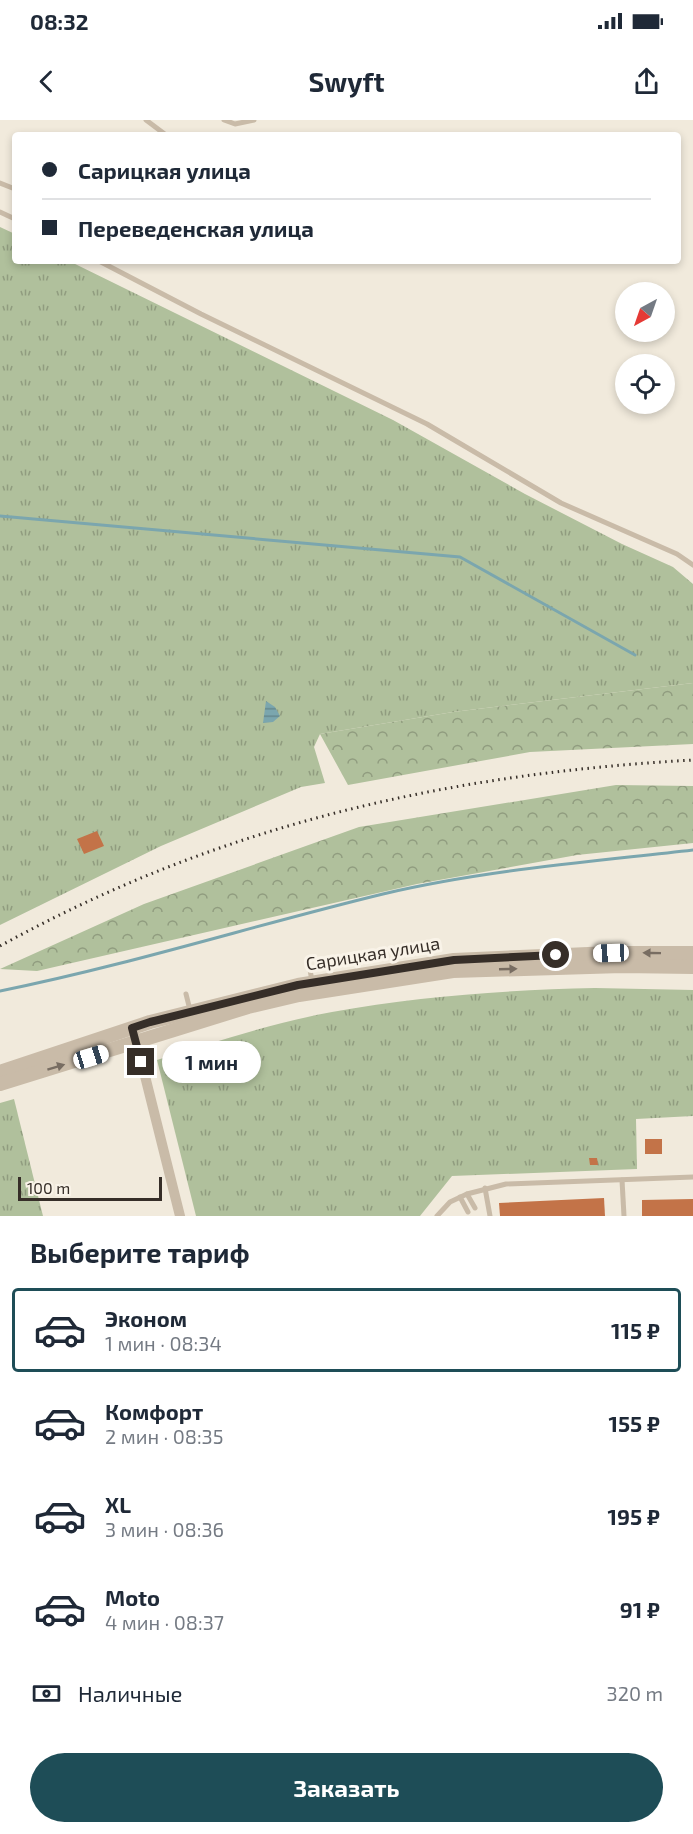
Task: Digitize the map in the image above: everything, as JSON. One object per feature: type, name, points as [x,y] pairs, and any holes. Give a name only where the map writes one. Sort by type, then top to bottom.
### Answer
[{"type":"street","name":"Сарицкая улица","points":[[0,1072],[190,1011],[312,982],[454,960],[622,952],[693,953]]},
{"type":"street","name":"Сарицкая улица","points":[[0,1084],[264,1003],[453,971],[622,966],[693,967]]},
{"type":"street","points":[[132,1028],[180,1216]]},
{"type":"lane","points":[[146,120],[162,132]]},
{"type":"lane","points":[[224,120],[235,124],[254,120]]},
{"type":"lane","points":[[105,264],[201,314],[427,424],[561,503],[677,554],[693,565]]},
{"type":"lane","points":[[309,964],[312,982]]},
{"type":"lane","points":[[186,994],[190,1011]]},
{"type":"lane","points":[[436,1216],[460,1197],[485,1188],[506,1185],[693,1177]]},
{"type":"lane","points":[[622,1180],[624,1216]]},
{"type":"lane","points":[[485,1188],[490,1216]]},
{"type":"lane","points":[[467,1194],[475,1208]]},
{"type":"lane","points":[[460,1197],[468,1212]]},
{"type":"green space","points":[[0,227],[12,233],[12,264],[75,264],[393,420],[525,494],[622,544],[673,567],[693,584],[693,683],[453,712],[320,734],[314,747],[325,783],[301,787],[161,846],[0,925]]},
{"type":"green space","points":[[693,683],[693,744],[530,752],[348,785],[320,734],[453,712]]},
{"type":"green space","points":[[616,785],[693,786],[693,843],[577,855],[417,884],[37,971],[0,969],[144,904],[359,827]]},
{"type":"green space","points":[[595,988],[693,990],[693,1116],[636,1119],[637,1169],[452,1176],[420,1216],[196,1216],[157,1060],[266,1027],[365,1006],[463,995]]},
{"type":"green space","points":[[14,1099],[43,1216],[0,1216],[0,1103]]},
{"type":"water","points":[[266,701],[275,707],[280,716],[273,722],[263,723]]},
{"type":"building","points":[[97,831],[104,846],[84,854],[77,839]]},
{"type":"building","points":[[645,1139],[662,1139],[662,1154],[645,1154]]},
{"type":"building","points":[[589,1158],[597,1158],[598,1165],[590,1165]]},
{"type":"building","points":[[604,1198],[605,1216],[500,1216],[499,1203]]},
{"type":"building","points":[[693,1199],[693,1216],[642,1216],[642,1200]]},
{"type":"waterway","points":[[0,516],[460,557],[635,655]]},
{"type":"waterway","points":[[0,991],[48,981],[335,906],[421,886],[537,868],[693,850]]},
{"type":"railway","points":[[0,946],[83,904],[166,868],[250,838],[336,813],[422,793],[511,778],[601,767],[693,760]]},
{"type":"route","points":[[141,1062],[132,1028],[150,1022],[298,985],[454,960],[556,955]]}]
